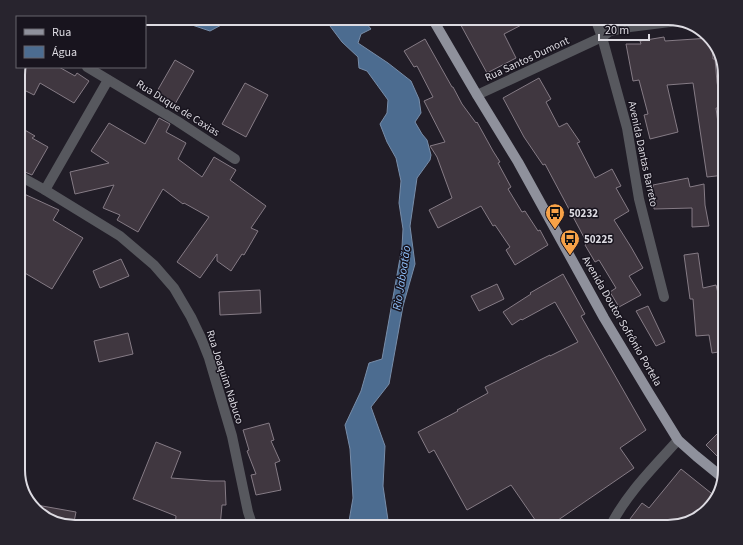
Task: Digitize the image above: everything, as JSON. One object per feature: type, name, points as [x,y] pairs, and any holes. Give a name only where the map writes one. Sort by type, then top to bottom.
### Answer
[{"type":"main road","name":"Avenida Doutor Sofrônio Portela","points":[[436,25],[518,162],[604,318],[678,440],[718,474]]},
{"type":"street","name":"Avenida Dantas Barreto","points":[[598,25],[627,128],[639,199],[664,297]]},
{"type":"street","name":"Rua Santos Dumont","points":[[477,95],[602,37],[610,31],[646,25]]},
{"type":"street","name":"Rua Duque de Caxias","points":[[89,68],[177,121],[235,159]]},
{"type":"street","points":[[45,190],[108,80]]},
{"type":"street","name":"Rua Joaquim Nabuco","points":[[25,179],[120,236],[154,265],[174,288],[192,316],[209,358],[232,436],[250,520]]},
{"type":"street","points":[[614,520],[635,488],[678,440]]},
{"type":"water","points":[[192,25],[221,25],[210,31]]},
{"type":"water","name":"Rio Jaboatão","points":[[329,25],[368,25],[371,29],[361,34],[358,43],[388,63],[411,81],[419,99],[421,113],[415,122],[427,140],[431,155],[430,160],[417,178],[410,226],[415,264],[403,306],[389,384],[371,407],[385,446],[383,486],[388,520],[349,520],[353,498],[350,449],[345,425],[361,391],[369,363],[382,359],[402,247],[403,229],[399,203],[401,181],[396,158],[387,142],[380,124],[387,113],[388,100],[367,71],[359,68],[358,57],[342,42]]},
{"type":"building","points":[[461,25],[521,25],[504,34],[516,58],[487,73]]},
{"type":"building","points":[[664,37],[665,41],[703,38],[708,44],[713,52],[713,59],[715,59],[718,88],[718,108],[716,108],[718,123],[718,176],[707,177],[693,83],[667,85],[678,132],[650,139],[644,115],[648,114],[639,80],[633,81],[626,44],[641,44],[640,41]]},
{"type":"building","points":[[425,39],[462,104],[476,123],[477,122],[500,162],[498,163],[511,187],[508,189],[522,212],[525,211],[538,231],[540,230],[548,245],[515,265],[506,250],[510,247],[495,225],[493,226],[481,206],[438,228],[429,210],[452,198],[437,157],[430,146],[445,142],[424,101],[433,97],[417,66],[414,67],[404,51]]},
{"type":"building","points":[[175,60],[194,71],[175,104],[156,93]]},
{"type":"building","points":[[26,68],[61,68],[75,76],[77,73],[89,81],[74,103],[40,83],[34,95],[25,90]]},
{"type":"building","points":[[539,78],[551,99],[546,102],[559,127],[567,123],[580,142],[577,143],[595,178],[612,169],[621,186],[616,188],[629,211],[614,220],[643,268],[629,276],[641,295],[619,307],[610,292],[616,288],[599,260],[595,262],[585,245],[587,243],[545,164],[543,165],[524,137],[503,98]]},
{"type":"building","points":[[245,83],[268,95],[246,137],[222,124]]},
{"type":"building","points":[[159,118],[170,124],[166,132],[186,143],[178,159],[202,177],[214,157],[236,170],[230,180],[266,206],[251,228],[258,231],[244,255],[242,254],[231,271],[217,261],[217,254],[200,278],[177,262],[209,217],[184,203],[183,204],[163,189],[138,232],[117,220],[120,215],[103,208],[114,185],[75,194],[70,172],[109,163],[91,151],[109,123],[145,144]]},
{"type":"building","points":[[25,130],[35,136],[32,138],[48,147],[32,175],[25,172]]},
{"type":"building","points":[[688,178],[690,187],[704,184],[705,205],[709,226],[692,227],[692,208],[654,209],[653,185]]},
{"type":"building","points":[[25,194],[59,210],[53,220],[83,238],[52,289],[25,273]]},
{"type":"building","points":[[698,253],[703,288],[716,285],[718,293],[718,352],[712,353],[709,335],[696,336],[693,299],[690,299],[684,255]]},
{"type":"building","points":[[121,259],[129,276],[100,288],[93,271]]},
{"type":"building","points":[[563,274],[585,314],[581,316],[646,430],[620,448],[634,468],[558,520],[535,520],[511,485],[467,510],[434,450],[429,453],[418,432],[488,393],[485,387],[578,342],[555,302],[512,325],[503,312],[531,294],[530,293]]},
{"type":"building","points":[[497,284],[504,299],[479,311],[471,296]]},
{"type":"building","points":[[260,290],[261,313],[220,315],[219,292]]},
{"type":"building","points":[[648,306],[665,342],[656,346],[636,311]]},
{"type":"building","points":[[128,333],[133,354],[99,362],[94,341]]},
{"type":"building","points":[[269,423],[274,440],[271,441],[280,461],[275,463],[281,490],[256,495],[251,475],[256,474],[247,451],[249,450],[243,430]]},
{"type":"building","points":[[718,433],[718,457],[706,445]]},
{"type":"building","points":[[156,442],[181,452],[171,478],[225,481],[226,505],[222,505],[221,520],[176,520],[176,516],[133,499]]},
{"type":"building","points":[[681,469],[712,494],[708,501],[696,512],[675,520],[629,520],[642,503],[649,508]]},
{"type":"building","points":[[40,506],[76,512],[74,520],[65,519],[44,510]]},
{"type":"place","name":"50232","points":[[555,230]]},
{"type":"place","name":"50225","points":[[570,256]]}]
